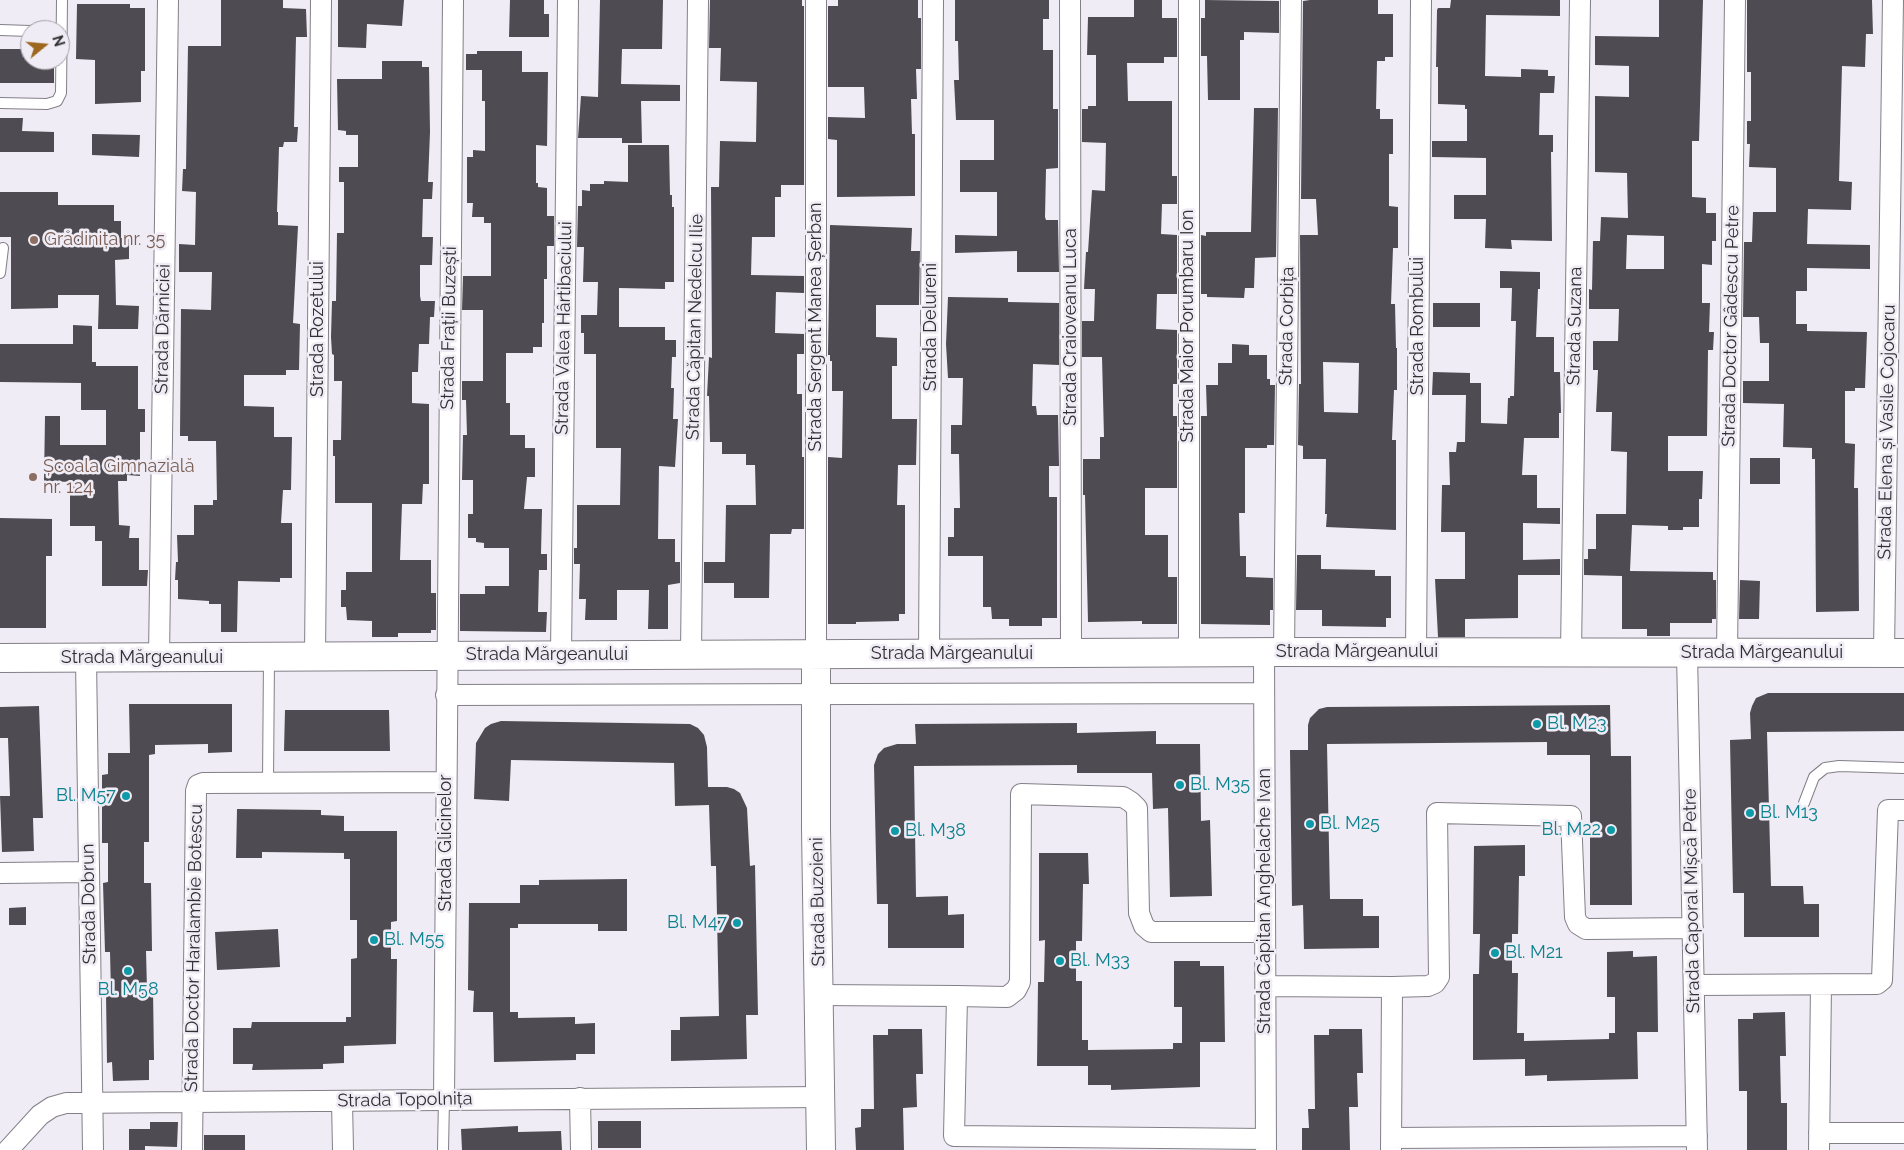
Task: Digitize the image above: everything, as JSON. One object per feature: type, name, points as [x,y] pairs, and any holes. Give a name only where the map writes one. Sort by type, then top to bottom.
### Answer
[{"type":"street","name":"Strada Dărniciei","points":[[159,657],[168,0]]},
{"type":"street","name":"Strada Rozetului","points":[[315,657],[321,0]]},
{"type":"street","name":"Strada Frații Buzești","points":[[446,656],[453,0]]},
{"type":"street","name":"Strada Valea Hârtibaciului","points":[[561,656],[568,0]]},
{"type":"street","name":"Strada Căpitan Nedelcu Ilie","points":[[691,654],[698,0]]},
{"type":"street","name":"Strada Sergent Manea Șerban","points":[[816,0],[816,654]]},
{"type":"street","name":"Strada Delureni","points":[[929,654],[933,0]]},
{"type":"street","name":"Strada Craioveanu Luca","points":[[1070,0],[1071,654]]},
{"type":"street","name":"Strada Maior Porumbaru Ion","points":[[1188,653],[1189,0]]},
{"type":"street","name":"Strada Corbița","points":[[1274,652],[1291,0]]},
{"type":"street","name":"Strada Rombului","points":[[1416,653],[1421,0]]},
{"type":"street","name":"Strada Suzana","points":[[1571,653],[1580,0]]},
{"type":"street","name":"Strada Doctor Gâdescu Petre","points":[[1727,653],[1735,0]]},
{"type":"street","name":"Strada Elena și Vasile Cojocaru","points":[[1893,0],[1894,653]]},
{"type":"street","name":"Strada Mărgeanului","points":[[0,658],[1274,652],[1894,653]]},
{"type":"street","name":"Strada Căpitan Anghelache Ivan","points":[[1266,1145],[1264,693],[1274,652]]},
{"type":"street","name":"Strada Caporal Mișcă Petre","points":[[1687,653],[1697,1143]]},
{"type":"street","name":"Strada Buzoieni","points":[[816,654],[821,1150]]},
{"type":"street","name":"Strada Glicinelor","points":[[444,1100],[446,656]]},
{"type":"street","name":"Strada Dobrun","points":[[86,658],[93,1150]]},
{"type":"street","points":[[446,695],[1264,693]]},
{"type":"street","name":"Strada Doctor Haralambie Botescu","points":[[192,1150],[196,791],[198,785],[203,783],[268,782],[446,782]]},
{"type":"street","points":[[819,994],[1007,997],[1016,990],[1020,982],[1021,794],[1123,797],[1138,808],[1139,913],[1144,926],[1151,932],[1265,932]]},
{"type":"street","points":[[1694,985],[1877,984],[1882,980],[1888,810],[1904,810]]},
{"type":"street","points":[[1266,986],[1392,987],[1428,986],[1434,983],[1439,977],[1438,813],[1571,816],[1575,917],[1578,924],[1586,929],[1693,928]]},
{"type":"street","points":[[0,873],[89,872]]},
{"type":"street","points":[[1822,985],[1819,1142],[1904,1133]]},
{"type":"street","points":[[1392,987],[1391,1144],[1697,1143]]},
{"type":"street","points":[[956,996],[954,1136],[1266,1145]]},
{"type":"street","name":"Strada Topolnița","points":[[8,1150],[40,1116],[52,1107],[66,1103],[821,1097]]},
{"type":"street","points":[[580,1098],[581,1150]]},
{"type":"street","points":[[342,1101],[343,1150]]},
{"type":"lane","points":[[61,20],[62,0]]},
{"type":"lane","points":[[0,30],[20,31]]},
{"type":"lane","points":[[0,102],[47,104],[57,101],[61,92],[61,70]]},
{"type":"lane","points":[[0,273],[3,248]]},
{"type":"lane","points":[[268,782],[269,657]]},
{"type":"lane","points":[[1804,802],[1814,777],[1824,768],[1839,766],[1904,768]]},
{"type":"lane","name":"Strada Glicinelor","points":[[443,1150],[444,1100]]},
{"type":"building","points":[[221,0],[283,0],[283,8],[306,9],[307,37],[296,37],[294,127],[298,127],[297,142],[284,142],[283,147],[279,147],[277,212],[278,225],[298,226],[293,323],[300,324],[299,370],[286,370],[286,375],[244,375],[244,406],[274,407],[274,437],[292,437],[291,490],[283,490],[281,523],[292,523],[292,578],[280,578],[280,582],[238,581],[237,632],[221,632],[221,604],[209,604],[209,601],[178,599],[178,580],[175,580],[176,562],[178,562],[177,535],[194,535],[194,505],[213,505],[213,500],[217,500],[216,441],[188,441],[188,436],[180,436],[181,309],[211,310],[212,272],[179,272],[179,244],[195,245],[196,192],[182,191],[183,169],[186,169],[188,46],[221,46]]},
{"type":"building","points":[[338,0],[404,0],[402,26],[367,24],[366,48],[338,47]]},
{"type":"building","points":[[510,0],[544,0],[544,14],[549,14],[549,37],[509,37]]},
{"type":"building","points":[[600,0],[663,0],[662,49],[622,49],[621,84],[680,85],[680,101],[641,101],[642,143],[622,143],[622,138],[578,138],[581,96],[598,97]]},
{"type":"building","points":[[710,0],[802,0],[802,6],[804,6],[804,185],[781,185],[781,197],[775,197],[775,237],[752,237],[751,275],[804,276],[804,293],[776,292],[775,333],[804,334],[804,354],[797,354],[797,394],[802,394],[804,529],[792,529],[791,534],[770,534],[769,598],[734,598],[734,583],[704,583],[704,562],[725,562],[726,505],[756,505],[755,465],[746,465],[746,454],[722,454],[722,442],[710,442],[709,396],[707,396],[709,357],[712,358],[711,187],[719,187],[720,141],[756,142],[757,82],[720,81],[721,48],[709,48]]},
{"type":"building","points":[[838,0],[918,0],[918,18],[921,18],[921,69],[916,69],[917,99],[911,99],[912,134],[915,134],[915,196],[837,197],[837,140],[828,139],[828,117],[865,118],[864,87],[828,87],[828,6],[838,6]]},
{"type":"building","points":[[955,0],[1049,0],[1049,19],[1043,19],[1043,50],[1053,50],[1053,109],[1058,109],[1058,168],[1046,169],[1045,217],[1046,220],[1058,220],[1059,272],[1017,272],[1017,251],[955,253],[955,235],[997,236],[997,192],[960,192],[960,160],[994,160],[994,120],[956,120],[954,80],[959,80],[958,41],[955,41]]},
{"type":"building","points":[[1134,0],[1162,0],[1162,18],[1177,18],[1177,57],[1164,57],[1164,63],[1127,63],[1128,101],[1172,101],[1172,176],[1177,176],[1177,204],[1162,204],[1161,234],[1177,235],[1177,294],[1157,294],[1156,329],[1177,330],[1177,384],[1173,384],[1173,416],[1177,416],[1177,488],[1145,488],[1145,535],[1168,535],[1168,577],[1177,577],[1177,624],[1142,624],[1142,621],[1088,622],[1083,459],[1100,459],[1100,437],[1104,437],[1102,357],[1082,357],[1082,321],[1094,321],[1095,289],[1084,289],[1086,252],[1088,252],[1092,190],[1105,191],[1106,143],[1082,142],[1082,109],[1088,109],[1088,106],[1096,106],[1096,55],[1087,55],[1088,17],[1134,17]]},
{"type":"building","points":[[1205,0],[1279,1],[1279,33],[1244,32],[1244,40],[1240,40],[1240,100],[1208,100],[1207,56],[1201,56],[1201,18],[1205,18]]},
{"type":"building","points":[[1378,0],[1378,14],[1393,14],[1393,57],[1385,57],[1385,61],[1377,61],[1376,109],[1380,109],[1380,119],[1393,119],[1393,154],[1389,154],[1389,206],[1398,207],[1398,248],[1393,248],[1391,304],[1395,304],[1397,348],[1397,390],[1394,390],[1392,440],[1396,440],[1396,530],[1326,527],[1326,459],[1303,459],[1303,446],[1298,445],[1299,384],[1301,384],[1300,235],[1318,235],[1316,199],[1301,199],[1303,1]],"holes":[[[1323,362],[1359,363],[1358,413],[1324,412]]]},
{"type":"building","points":[[1451,0],[1560,0],[1560,16],[1486,15],[1485,76],[1521,77],[1521,69],[1548,70],[1548,76],[1555,76],[1554,93],[1540,93],[1539,135],[1553,135],[1553,152],[1551,152],[1552,241],[1511,240],[1512,249],[1485,248],[1486,219],[1454,219],[1454,195],[1486,195],[1486,158],[1432,157],[1432,141],[1467,141],[1467,109],[1465,109],[1465,105],[1438,104],[1438,67],[1436,67],[1437,10],[1438,8],[1450,8]]},
{"type":"building","points":[[1659,0],[1703,0],[1699,141],[1692,141],[1692,197],[1706,198],[1706,213],[1716,213],[1716,241],[1712,241],[1712,265],[1702,264],[1702,303],[1710,303],[1709,332],[1714,332],[1713,350],[1708,350],[1707,436],[1668,436],[1668,471],[1703,471],[1702,499],[1699,499],[1699,527],[1683,527],[1683,530],[1668,530],[1668,526],[1632,525],[1630,571],[1713,572],[1713,580],[1716,580],[1716,619],[1712,619],[1712,623],[1670,623],[1670,636],[1647,636],[1647,629],[1622,629],[1622,576],[1584,575],[1584,559],[1588,559],[1588,549],[1596,549],[1596,514],[1626,514],[1627,452],[1611,451],[1612,412],[1596,412],[1598,370],[1593,370],[1593,341],[1618,341],[1619,309],[1589,309],[1589,289],[1592,290],[1593,241],[1600,241],[1601,217],[1628,218],[1627,173],[1595,172],[1595,96],[1629,97],[1629,66],[1595,65],[1595,36],[1659,37]],"holes":[[[1627,235],[1664,236],[1664,269],[1626,269]]]},
{"type":"building","points":[[1747,0],[1872,0],[1873,34],[1866,34],[1865,67],[1842,66],[1839,181],[1852,182],[1851,210],[1808,209],[1807,244],[1870,245],[1870,269],[1807,268],[1807,291],[1796,291],[1796,324],[1807,324],[1807,331],[1867,332],[1865,388],[1845,391],[1845,443],[1855,444],[1854,488],[1858,488],[1859,611],[1816,612],[1815,459],[1812,459],[1812,448],[1783,447],[1784,404],[1743,403],[1743,381],[1769,381],[1769,343],[1760,343],[1759,317],[1743,317],[1744,242],[1752,242],[1753,212],[1776,212],[1776,168],[1749,167],[1750,144],[1747,144],[1747,121],[1751,121],[1751,72],[1747,72]]},
{"type":"building","points":[[77,4],[130,4],[130,8],[145,8],[145,71],[141,71],[141,102],[95,104],[95,60],[76,59]]},
{"type":"building","points":[[0,49],[20,49],[20,70],[54,70],[54,83],[0,83]]},
{"type":"building","points":[[477,51],[522,51],[522,72],[548,72],[547,146],[536,145],[536,183],[538,183],[538,187],[547,188],[547,216],[554,216],[554,246],[547,246],[547,279],[544,279],[542,347],[533,347],[533,353],[506,353],[506,403],[510,403],[510,435],[525,435],[525,448],[535,448],[535,477],[527,477],[524,509],[542,509],[541,554],[547,554],[547,570],[539,570],[538,612],[547,612],[546,632],[460,631],[460,594],[485,594],[485,586],[509,586],[509,548],[484,548],[484,543],[476,542],[476,538],[468,538],[468,514],[473,514],[473,480],[462,480],[463,435],[467,435],[466,400],[462,400],[462,381],[483,381],[483,310],[462,310],[463,276],[491,276],[491,223],[484,223],[484,217],[472,217],[473,203],[467,203],[467,157],[473,157],[473,150],[485,151],[485,101],[482,101],[482,70],[466,70],[466,54],[477,54]]},
{"type":"building","points":[[382,61],[422,61],[422,67],[429,67],[430,132],[428,182],[433,182],[432,199],[423,199],[422,237],[433,237],[432,265],[420,265],[420,296],[421,301],[435,301],[434,317],[430,317],[429,344],[419,344],[418,372],[412,372],[412,403],[429,404],[429,484],[423,484],[422,504],[402,504],[400,560],[431,560],[431,593],[436,593],[436,630],[431,630],[431,633],[398,633],[398,637],[372,637],[372,621],[347,620],[346,607],[341,607],[341,590],[346,590],[346,572],[372,572],[372,503],[335,503],[335,456],[333,456],[333,440],[341,440],[342,381],[334,381],[334,355],[332,354],[331,337],[332,301],[336,301],[337,233],[344,233],[344,182],[339,182],[339,167],[358,167],[358,135],[346,135],[346,131],[338,130],[337,79],[382,79]]},
{"type":"building","points":[[1254,108],[1278,108],[1276,257],[1255,258],[1254,288],[1245,288],[1244,298],[1207,297],[1207,294],[1201,294],[1201,235],[1206,236],[1206,232],[1251,232]]},
{"type":"building","points":[[0,118],[23,118],[22,131],[54,132],[54,152],[0,152]]},
{"type":"building","points":[[92,134],[140,135],[139,157],[92,155]]},
{"type":"building","points":[[628,145],[669,145],[670,195],[672,195],[672,207],[674,207],[674,282],[665,282],[665,289],[619,288],[619,327],[665,327],[665,340],[676,340],[676,357],[672,357],[671,388],[674,388],[673,419],[678,419],[675,467],[659,466],[658,539],[675,539],[675,562],[680,562],[680,583],[668,585],[668,629],[648,629],[649,590],[617,590],[617,620],[585,620],[586,599],[579,599],[580,564],[574,564],[574,548],[577,548],[577,505],[620,505],[621,448],[596,448],[596,354],[584,354],[584,333],[581,333],[581,315],[597,315],[598,282],[583,282],[584,247],[577,247],[578,206],[582,206],[582,190],[590,191],[590,184],[604,184],[604,181],[628,182]]},
{"type":"building","points":[[0,192],[58,192],[58,205],[114,205],[114,221],[121,221],[121,238],[129,238],[129,259],[115,260],[116,305],[139,306],[138,329],[98,329],[99,295],[58,295],[58,308],[11,309],[11,237],[0,237]]},
{"type":"building","points":[[830,225],[912,228],[911,251],[920,251],[919,305],[876,305],[876,337],[897,338],[897,366],[892,366],[892,419],[917,419],[916,465],[898,465],[897,505],[905,505],[905,614],[899,614],[899,621],[828,624],[828,457],[842,458],[843,391],[832,391],[832,361],[830,361],[830,355],[828,355]]},
{"type":"building","points":[[1500,271],[1540,272],[1536,337],[1554,337],[1554,372],[1560,372],[1561,413],[1559,413],[1559,438],[1524,438],[1522,475],[1537,475],[1537,508],[1560,508],[1560,524],[1523,523],[1523,560],[1560,559],[1560,575],[1518,575],[1518,618],[1465,619],[1465,637],[1438,637],[1435,579],[1465,579],[1465,532],[1441,532],[1442,485],[1450,485],[1449,452],[1456,452],[1457,442],[1465,442],[1466,395],[1432,395],[1433,372],[1470,373],[1470,383],[1481,383],[1481,423],[1507,424],[1508,398],[1514,396],[1516,321],[1511,321],[1512,288],[1500,288]]},
{"type":"building","points":[[948,297],[1008,298],[1008,302],[1059,303],[1059,365],[1033,364],[1032,406],[1036,406],[1037,415],[1058,415],[1059,466],[1049,466],[1049,497],[1057,497],[1057,618],[1042,618],[1042,626],[1009,626],[1009,619],[992,619],[991,607],[983,607],[983,556],[948,556],[948,537],[954,537],[954,508],[960,508],[959,454],[951,454],[951,425],[962,425],[963,378],[948,378],[946,344]]},
{"type":"building","points":[[1433,303],[1480,303],[1480,327],[1433,327]]},
{"type":"building","points":[[73,325],[92,326],[92,362],[96,362],[96,366],[138,366],[138,409],[145,409],[145,432],[140,432],[140,476],[127,475],[127,481],[118,481],[119,525],[130,526],[129,538],[139,538],[139,570],[148,570],[147,586],[102,586],[102,541],[95,541],[95,526],[70,526],[70,482],[44,481],[45,416],[60,416],[60,445],[106,445],[106,410],[81,410],[81,383],[0,382],[0,344],[73,344]]},
{"type":"building","points":[[1232,344],[1249,345],[1249,355],[1267,355],[1267,379],[1270,379],[1270,385],[1275,385],[1274,445],[1267,445],[1267,448],[1245,448],[1245,513],[1239,513],[1240,556],[1246,556],[1246,577],[1273,578],[1273,610],[1270,610],[1270,625],[1201,624],[1201,416],[1207,416],[1206,385],[1218,385],[1218,363],[1232,363]]},
{"type":"building","points":[[1750,458],[1780,458],[1780,484],[1750,484]]},
{"type":"building","points":[[0,518],[52,519],[52,556],[46,556],[46,628],[0,628]]},
{"type":"building","points":[[1297,555],[1321,555],[1321,569],[1375,570],[1375,576],[1391,576],[1391,618],[1386,618],[1386,627],[1322,626],[1322,610],[1296,610]]},
{"type":"building","points":[[1740,580],[1760,581],[1759,619],[1739,619]]},
{"type":"building","points":[[1768,693],[1904,693],[1904,731],[1767,732],[1771,886],[1803,886],[1804,904],[1819,904],[1819,937],[1744,937],[1744,893],[1733,893],[1730,740],[1751,739],[1750,713],[1752,706],[1756,698]]},
{"type":"building","points":[[129,704],[232,704],[232,752],[208,753],[208,744],[155,745],[155,754],[149,755],[149,842],[144,842],[144,883],[151,883],[152,951],[146,951],[147,990],[153,990],[154,1060],[149,1060],[149,1080],[113,1081],[112,1062],[107,1063],[106,993],[111,993],[110,952],[105,952],[103,883],[108,882],[108,843],[102,843],[102,775],[108,774],[108,753],[130,753]]},
{"type":"building","points":[[1610,705],[1611,756],[1631,756],[1632,905],[1590,905],[1590,755],[1547,755],[1547,742],[1327,744],[1330,899],[1363,899],[1363,916],[1379,916],[1379,948],[1304,949],[1303,905],[1292,906],[1290,750],[1308,750],[1308,725],[1310,718],[1319,709],[1327,707]]},
{"type":"building","points":[[39,706],[43,818],[33,818],[34,851],[2,852],[0,796],[10,796],[8,738],[0,738],[0,707]]},
{"type":"building","points":[[285,710],[389,710],[390,751],[284,751]]},
{"type":"building","points":[[501,721],[690,724],[698,728],[704,735],[707,747],[708,787],[727,787],[740,793],[747,808],[750,866],[755,865],[758,1015],[746,1015],[747,1059],[671,1061],[671,1030],[680,1030],[680,1017],[719,1016],[716,866],[711,866],[709,805],[675,806],[674,763],[511,760],[509,801],[474,799],[476,743],[485,728]]},
{"type":"building","points":[[1077,723],[1077,733],[1156,731],[1156,744],[1200,744],[1201,821],[1210,820],[1212,896],[1170,897],[1168,808],[1153,809],[1152,773],[1077,773],[1077,765],[914,766],[916,897],[948,896],[948,915],[964,914],[964,948],[888,948],[888,904],[877,904],[874,765],[878,754],[884,748],[897,744],[916,744],[915,724]]},
{"type":"building","points":[[237,809],[321,810],[321,815],[344,816],[344,831],[397,831],[397,921],[391,922],[391,959],[397,959],[396,1044],[344,1046],[344,1063],[323,1064],[323,1069],[252,1070],[253,1064],[233,1064],[233,1028],[251,1028],[252,1022],[346,1022],[346,1017],[351,1017],[351,959],[357,958],[357,920],[350,920],[350,859],[344,859],[344,853],[262,852],[262,858],[236,858]]},
{"type":"building","points":[[1525,845],[1525,876],[1519,876],[1518,934],[1512,934],[1512,973],[1518,973],[1517,1033],[1524,1033],[1524,1041],[1609,1039],[1609,1033],[1615,1033],[1615,997],[1607,997],[1607,952],[1633,951],[1633,957],[1657,956],[1658,1032],[1637,1032],[1638,1079],[1547,1081],[1547,1075],[1525,1076],[1525,1059],[1473,1060],[1473,974],[1479,974],[1480,934],[1473,934],[1474,846]]},
{"type":"building","points":[[1039,853],[1088,853],[1089,884],[1083,884],[1082,941],[1076,941],[1076,981],[1082,981],[1082,1040],[1088,1040],[1088,1050],[1173,1049],[1173,1043],[1182,1043],[1182,1007],[1174,1007],[1174,961],[1200,961],[1200,966],[1224,966],[1225,1042],[1200,1042],[1200,1087],[1111,1090],[1111,1085],[1088,1085],[1088,1066],[1037,1066],[1038,982],[1044,982],[1045,940],[1039,941]]},
{"type":"building","points":[[627,879],[627,931],[598,931],[598,924],[518,924],[518,928],[510,928],[510,1012],[518,1012],[518,1018],[575,1017],[575,1024],[595,1023],[595,1054],[576,1054],[576,1060],[494,1062],[493,1012],[473,1012],[474,991],[468,990],[469,903],[520,903],[520,885],[539,885],[539,880]]},
{"type":"building","points":[[26,907],[26,925],[9,925],[9,908]]},
{"type":"building","points":[[278,929],[280,967],[217,970],[215,932]]},
{"type":"building","points":[[1785,1012],[1786,1056],[1780,1056],[1781,1103],[1787,1103],[1787,1150],[1747,1150],[1747,1091],[1739,1091],[1738,1019],[1753,1019],[1753,1013]]},
{"type":"building","points":[[888,1029],[922,1029],[923,1074],[916,1074],[917,1107],[903,1108],[904,1150],[856,1150],[855,1128],[861,1127],[861,1109],[874,1109],[873,1035],[888,1035]]},
{"type":"building","points":[[1329,1029],[1362,1029],[1363,1073],[1357,1073],[1358,1107],[1349,1107],[1350,1150],[1302,1150],[1302,1128],[1309,1128],[1308,1109],[1315,1109],[1314,1035],[1329,1035]]},
{"type":"building","points":[[598,1121],[641,1121],[641,1148],[598,1148]]},
{"type":"building","points":[[150,1122],[178,1122],[177,1147],[145,1146],[145,1150],[129,1150],[129,1129],[150,1129]]},
{"type":"building","points":[[518,1126],[518,1132],[561,1131],[562,1150],[462,1150],[461,1129]]},
{"type":"building","points":[[204,1135],[245,1135],[245,1150],[204,1150]]},
{"type":"place","name":"Grădinița nr. 35","points":[[34,240]]},
{"type":"place","name":"Școala Gimnazială nr. 124","points":[[33,477]]},
{"type":"place","name":"Bl. M23","points":[[1537,724]]},
{"type":"place","name":"Bl. M35","points":[[1180,785]]},
{"type":"place","name":"Bl. M57","points":[[126,796]]},
{"type":"place","name":"Bl. M13","points":[[1750,813]]},
{"type":"place","name":"Bl. M25","points":[[1310,824]]},
{"type":"place","name":"Bl. M22","points":[[1611,830]]},
{"type":"place","name":"Bl. M38","points":[[895,831]]},
{"type":"place","name":"Bl. M47","points":[[737,923]]},
{"type":"place","name":"Bl. M55","points":[[374,940]]},
{"type":"place","name":"Bl. M21","points":[[1495,953]]},
{"type":"place","name":"Bl. M33","points":[[1060,961]]},
{"type":"place","name":"Bl. M58","points":[[128,971]]}]
